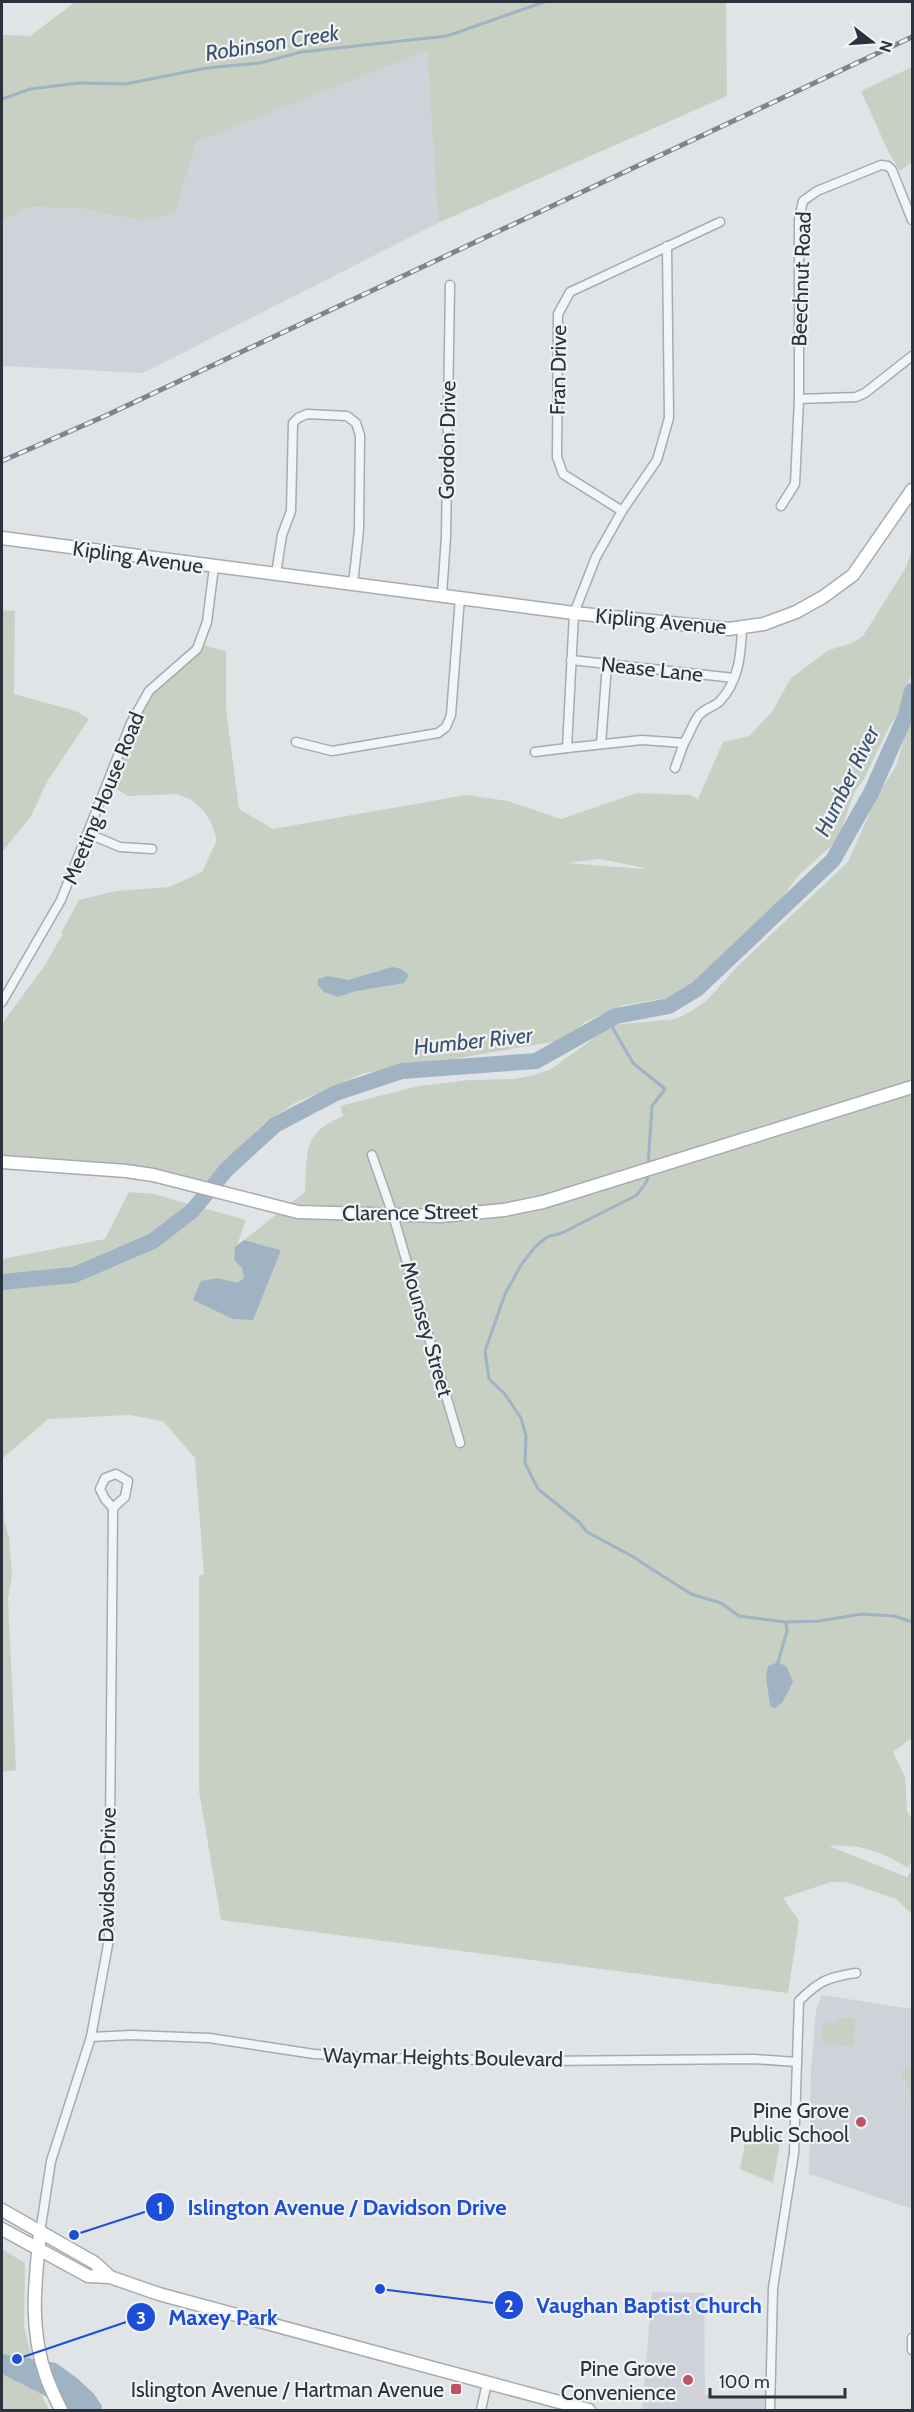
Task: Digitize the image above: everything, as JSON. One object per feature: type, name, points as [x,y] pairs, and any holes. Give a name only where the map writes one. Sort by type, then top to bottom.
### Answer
[{"type":"street","name":"Beechnut Road","points":[[781,506],[795,484],[799,399],[799,219],[803,201],[817,191],[881,165],[888,166],[912,220]]},
{"type":"street","name":"Fran Drive","points":[[622,511],[563,474],[557,457],[558,314],[570,292],[720,222]]},
{"type":"street","points":[[567,748],[574,613],[596,557],[622,511],[657,460],[669,418],[667,246]]},
{"type":"street","name":"Gordon Drive","points":[[441,595],[446,537],[450,285]]},
{"type":"street","points":[[799,399],[856,397],[865,393],[912,356]]},
{"type":"street","points":[[276,574],[282,535],[291,511],[293,423],[305,414],[347,416],[355,422],[360,433],[359,530],[353,584]]},
{"type":"street","name":"Kipling Avenue","points":[[2,538],[574,613],[708,628],[742,628],[764,624],[796,612],[823,597],[853,575],[912,490]]},
{"type":"street","name":"Meeting House Road","points":[[2,1002],[61,900],[131,723],[149,691],[197,649],[207,622],[214,567]]},
{"type":"street","points":[[296,742],[332,751],[438,733],[446,727],[451,715],[460,597]]},
{"type":"street","points":[[675,768],[684,743],[699,715],[718,702],[734,678],[741,654],[742,628]]},
{"type":"street","name":"Nease Lane","points":[[571,660],[734,678]]},
{"type":"street","points":[[601,744],[607,664]]},
{"type":"street","points":[[535,752],[642,740],[684,743]]},
{"type":"street","points":[[89,834],[120,847],[152,849]]},
{"type":"street","name":"Clarence Street","points":[[2,1162],[126,1171],[193,1184],[298,1212],[440,1216],[504,1210],[543,1202],[912,1087]]},
{"type":"street","name":"Mounsey Street","points":[[372,1155],[393,1215],[460,1443]]},
{"type":"street","name":"Davidson Drive","points":[[40,2233],[51,2161],[91,2037],[108,1939],[113,1508]]},
{"type":"street","points":[[770,2410],[773,2288],[794,2153],[799,2001],[816,1984],[832,1976],[856,1973]]},
{"type":"street","name":"Waymar Heights Boulevard","points":[[91,2037],[131,2035],[209,2038],[308,2053],[384,2058],[540,2061],[753,2059],[797,2062]]},
{"type":"street","points":[[2,2210],[95,2263],[110,2277]]},
{"type":"street","points":[[2,2229],[88,2276],[110,2277],[159,2294],[589,2410]]},
{"type":"street","points":[[40,2233],[34,2301],[39,2353],[46,2377],[61,2410]]},
{"type":"street","points":[[912,2338],[912,2350]]},
{"type":"street","points":[[481,2410],[487,2383]]},
{"type":"shaded area","points":[[75,2],[726,2],[727,96],[438,223],[427,51],[197,142],[175,213],[142,221],[85,209],[29,207],[2,221],[2,35],[30,36]]},
{"type":"shaded area","points":[[427,51],[438,223],[143,373],[2,366],[2,221],[29,207],[85,209],[142,221],[175,213],[197,142]]},
{"type":"shaded area","points":[[912,67],[912,162],[900,171],[888,151],[861,91]]},
{"type":"shaded area","points":[[912,550],[912,673],[899,714],[890,725],[864,779],[854,793],[842,828],[832,845],[798,876],[776,906],[684,995],[624,1005],[585,1022],[570,1036],[552,1042],[459,1058],[433,1065],[364,1073],[293,1104],[263,1124],[206,1181],[128,1168],[2,1156],[2,1024],[45,965],[79,900],[116,891],[169,887],[202,872],[217,840],[204,811],[192,800],[176,794],[128,796],[105,782],[143,698],[199,644],[226,651],[226,709],[239,809],[273,829],[466,795],[508,801],[561,819],[637,793],[689,795],[698,799],[723,742],[749,736],[772,712],[791,678],[829,650],[852,643],[863,636],[905,569]],"holes":[[[600,859],[645,869],[566,863]]]},
{"type":"shaded area","points":[[2,610],[15,611],[14,694],[76,711],[89,719],[48,780],[31,816],[2,852]]},
{"type":"shaded area","points":[[912,713],[912,1738],[893,1752],[905,1777],[907,1811],[912,1819],[912,1861],[908,1868],[890,1857],[860,1847],[829,1846],[907,1877],[912,1870],[912,1914],[896,1899],[847,1882],[831,1882],[783,1898],[799,1921],[788,1993],[221,1920],[199,1791],[199,1576],[204,1574],[195,1458],[163,1421],[129,1415],[48,1419],[2,1459],[2,1259],[105,1239],[129,1192],[154,1194],[246,1220],[235,1251],[244,1278],[214,1306],[281,1250],[244,1240],[305,1192],[309,1146],[313,1137],[320,1130],[343,1116],[340,1106],[419,1086],[470,1080],[515,1079],[534,1075],[551,1069],[612,1025],[676,1019],[707,1000],[738,966],[848,862],[877,796],[896,766]]},
{"type":"shaded area","points":[[2,1469],[4,1520],[9,1538],[12,1574],[8,1599],[16,1770],[2,1772]]},
{"type":"shaded area","name":"Pine Grove Public School","points":[[822,1995],[912,2009],[912,2209],[809,2174],[811,2070],[816,2009]]},
{"type":"shaded area","points":[[840,2017],[855,2019],[854,2046],[825,2044],[821,2040],[823,2023],[837,2023]]},
{"type":"shaded area","points":[[912,2065],[912,2099],[909,2097],[911,2094],[900,2071]]},
{"type":"shaded area","points":[[782,2131],[773,2183],[740,2169],[747,2133]]},
{"type":"shaded area","points":[[2,2249],[25,2263],[24,2327],[40,2392],[49,2410],[2,2410]]},
{"type":"shaded area","points":[[652,2292],[704,2293],[705,2395],[764,2396],[764,2410],[642,2410]]},
{"type":"water","points":[[392,967],[401,969],[409,975],[404,983],[356,991],[338,997],[324,992],[318,985],[318,979],[328,976],[348,980]]},
{"type":"water","points":[[244,1240],[281,1250],[253,1320],[233,1319],[193,1300],[201,1281],[218,1278],[237,1283],[244,1278],[242,1268],[234,1260],[235,1247]]},
{"type":"water","points":[[778,1662],[787,1667],[793,1682],[782,1703],[775,1708],[770,1706],[766,1677],[768,1666]]},
{"type":"water","points":[[2,2354],[56,2363],[94,2394],[102,2406],[101,2410],[69,2410],[2,2374]]},
{"type":"waterway","name":"Robinson Creek","points":[[2,99],[30,89],[79,83],[125,84],[207,68],[260,63],[301,52],[447,36],[544,2]]},
{"type":"waterway","name":"Humber River","points":[[2,1282],[74,1275],[153,1241],[192,1211],[227,1169],[275,1125],[336,1093],[402,1071],[536,1061],[616,1016],[669,1006],[697,989],[833,860],[871,793],[906,715],[912,691]]},
{"type":"waterway","points":[[608,1020],[633,1063],[665,1089],[652,1106],[648,1166]]},
{"type":"waterway","points":[[648,1173],[647,1181],[637,1195],[562,1233],[547,1237],[535,1247],[521,1265],[505,1294],[485,1351],[489,1379],[504,1393],[521,1418],[526,1436],[525,1463],[538,1489],[579,1522],[587,1532],[630,1555],[691,1594],[721,1603],[739,1616],[786,1622],[819,1621],[862,1614],[894,1616],[912,1622]]},
{"type":"waterway","points":[[778,1662],[787,1631],[786,1623]]},
{"type":"railway","points":[[2,461],[105,416],[912,37]]},
{"type":"place","name":"Pine Grove Public School","points":[[861,2122]]},
{"type":"place","name":"Islington Avenue / Davidson Drive","points":[[74,2235]]},
{"type":"place","name":"Vaughan Baptist Church","points":[[380,2289]]},
{"type":"place","name":"Maxey Park","points":[[17,2359]]},
{"type":"place","name":"Pine Grove Convenience","points":[[688,2380]]},
{"type":"place","name":"Islington Avenue / Hartman Avenue","points":[[456,2389]]}]
